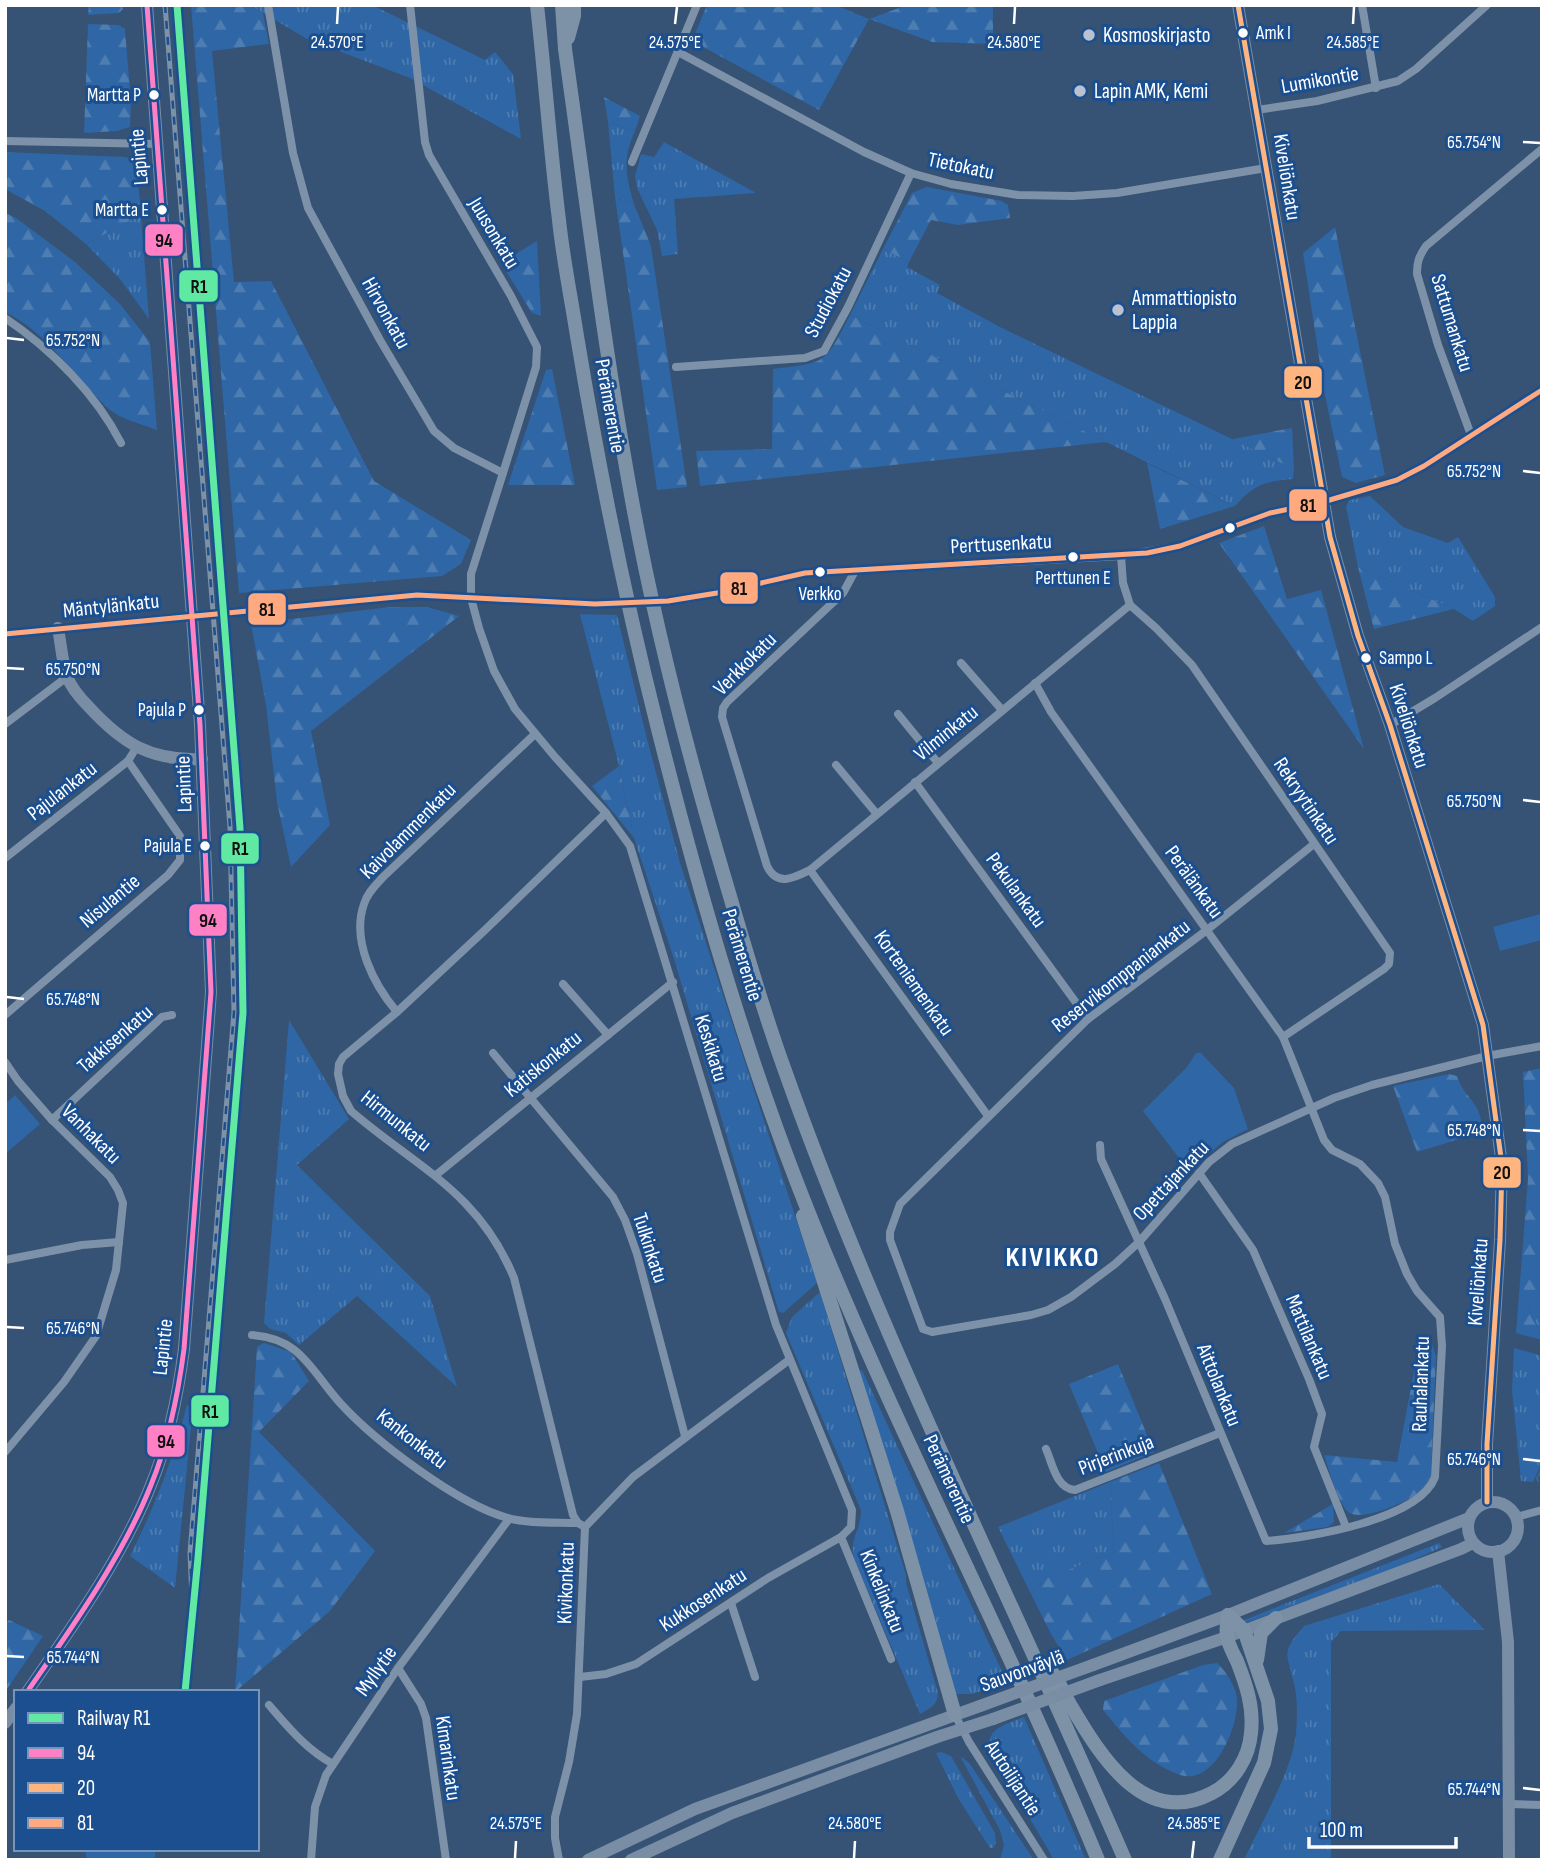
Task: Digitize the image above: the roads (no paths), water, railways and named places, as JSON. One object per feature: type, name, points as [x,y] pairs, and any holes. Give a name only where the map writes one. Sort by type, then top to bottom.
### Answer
[{"type":"highway","name":"Perämerentie","points":[[537,5],[559,223],[604,493],[633,631],[686,840],[714,935],[800,1191],[885,1391],[1098,1860]]},
{"type":"highway","name":"Perämerentie","points":[[562,5],[565,49],[613,387],[632,499],[661,638],[702,801],[783,1067],[883,1324],[1125,1860]]},
{"type":"highway","points":[[565,49],[574,16],[574,5]]},
{"type":"highway","points":[[800,1191],[804,1224],[833,1306],[893,1498],[955,1715]]},
{"type":"highway","points":[[1030,1646],[1054,1674],[1097,1748],[1121,1777],[1151,1797],[1166,1800],[1195,1799],[1221,1788],[1239,1769],[1252,1731],[1250,1696],[1227,1637],[1228,1615]]},
{"type":"highway","points":[[1220,1860],[1264,1763],[1270,1741],[1270,1709],[1244,1629],[1228,1615]]},
{"type":"highway","points":[[1256,1665],[1261,1633],[1276,1618]]},
{"type":"main road","name":"Lapintie","points":[[28,1690],[96,1588],[142,1506],[166,1441],[180,1379],[211,992],[202,759],[147,5]]},
{"type":"main road","name":"Kiveliönkatu","points":[[1238,5],[1330,537],[1358,636],[1390,724],[1483,1025],[1499,1134],[1502,1189],[1488,1430],[1487,1502]]},
{"type":"main road","points":[[58,628],[67,677],[106,726],[136,748],[169,758],[202,759]]},
{"type":"main road","points":[[1487,1502],[1502,1503],[1516,1517],[1518,1532],[1505,1549],[1484,1550],[1473,1543],[1469,1535],[1469,1518],[1478,1506],[1487,1502]]},
{"type":"main road","name":"Sauvonväylä","points":[[588,1860],[695,1809],[1228,1615],[1469,1518]]},
{"type":"main road","name":"Sauvonväylä","points":[[631,1860],[732,1813],[1227,1637],[1473,1543]]},
{"type":"main road","points":[[1498,1551],[1508,1642],[1509,1860]]},
{"type":"street","name":"Hirvonkatu","points":[[268,5],[293,153],[308,208],[380,340],[434,431],[454,448],[503,473]]},
{"type":"street","name":"Juusonkatu","points":[[410,5],[425,142],[429,155],[511,296],[537,347],[536,368],[503,473]]},
{"type":"street","points":[[632,162],[697,5]]},
{"type":"street","points":[[1362,5],[1376,88]]},
{"type":"street","name":"Lumikontie","points":[[1257,110],[1317,101],[1391,84],[1407,76],[1487,5]]},
{"type":"street","name":"Tietokatu","points":[[678,51],[821,130],[911,173],[951,184],[1018,195],[1073,196],[1117,193],[1266,168]]},
{"type":"street","points":[[5,141],[158,144]]},
{"type":"street","name":"Sattumankatu","points":[[1471,435],[1438,345],[1418,274],[1419,256],[1426,246],[1542,149]]},
{"type":"street","name":"Studiokatu","points":[[676,367],[805,358],[824,351],[848,307],[911,173]]},
{"type":"street","points":[[5,318],[77,381],[102,410],[121,443]]},
{"type":"street","name":"Perttusenkatu","points":[[471,598],[595,604],[656,602],[691,598],[805,573],[1121,556],[1180,546],[1270,513],[1323,502],[1397,480],[1542,390]]},
{"type":"street","points":[[471,598],[472,568],[503,473]]},
{"type":"street","points":[[1121,556],[1123,583],[1130,605]]},
{"type":"street","name":"Verkkokatu","points":[[780,879],[773,875],[767,866],[722,717],[723,708],[843,593],[856,569]]},
{"type":"street","name":"Mäntylänkatu","points":[[5,634],[417,595],[471,598]]},
{"type":"street","name":"Keskikatu","points":[[471,598],[494,671],[515,709],[606,813],[630,846],[773,1314],[789,1360],[852,1510],[851,1527],[841,1537]]},
{"type":"street","name":"Vilminkatu","points":[[780,879],[794,878],[810,870],[1130,605]]},
{"type":"street","name":"Rekryytinkatu","points":[[1130,605],[1192,665],[1390,953],[1391,960],[1384,969],[1283,1037]]},
{"type":"street","points":[[1390,724],[1435,698],[1542,626]]},
{"type":"street","points":[[961,663],[1002,710]]},
{"type":"street","points":[[5,724],[67,677]]},
{"type":"street","name":"Perälänkatu","points":[[1035,683],[1051,712],[1283,1037],[1312,1108]]},
{"type":"street","points":[[898,714],[938,763]]},
{"type":"street","name":"Kaivolammenkatu","points":[[397,1012],[377,984],[363,946],[362,912],[367,897],[383,877],[535,734]]},
{"type":"street","name":"Pajulankatu","points":[[5,858],[128,761],[136,748]]},
{"type":"street","name":"Nisulantie","points":[[5,1015],[168,875],[180,860],[180,836],[128,761]]},
{"type":"street","points":[[836,765],[877,813]]},
{"type":"street","name":"Pekulankatu","points":[[915,782],[1088,1019]]},
{"type":"street","name":"Hirmunkatu","points":[[582,1525],[573,1515],[510,1269],[486,1225],[463,1198],[351,1111],[343,1096],[338,1074],[340,1060],[397,1012],[606,813]]},
{"type":"street","name":"Reservikomppaniankatu","points":[[932,1332],[927,1332],[920,1323],[890,1240],[900,1204],[1088,1019],[1207,930],[1314,844]]},
{"type":"street","name":"Korteniemenkatu","points":[[810,870],[988,1116]]},
{"type":"street","name":"Katiskonkatu","points":[[436,1175],[673,982]]},
{"type":"street","points":[[564,984],[608,1035]]},
{"type":"street","name":"Takkisenkatu","points":[[52,1120],[162,1017],[172,1015]]},
{"type":"street","name":"Opettajankatu","points":[[932,1332],[1048,1310],[1098,1278],[1139,1242],[1199,1173],[1232,1144],[1334,1098],[1372,1085],[1487,1056],[1542,1046]]},
{"type":"street","name":"Tulkinkatu","points":[[493,1053],[612,1197],[625,1220],[637,1254],[685,1436]]},
{"type":"street","name":"Vanhakatu","points":[[5,1062],[52,1120],[110,1177],[123,1203],[113,1281],[94,1339],[64,1382],[5,1452]]},
{"type":"street","name":"Rauhalankatu","points":[[1266,1541],[1312,1537],[1372,1519],[1410,1504],[1432,1487],[1435,1477],[1442,1346],[1440,1320],[1407,1274],[1395,1244],[1382,1189],[1360,1164],[1327,1145],[1312,1108]]},
{"type":"street","name":"Aittolankatu","points":[[1100,1146],[1101,1159],[1165,1299],[1266,1541]]},
{"type":"street","name":"Mattilankatu","points":[[1199,1173],[1253,1250],[1309,1379],[1322,1414],[1314,1447],[1346,1527]]},
{"type":"street","points":[[5,1260],[82,1245],[119,1242]]},
{"type":"street","name":"Kankonkatu","points":[[252,1335],[273,1337],[288,1344],[311,1366],[341,1404],[390,1448],[455,1493],[509,1519],[582,1525]]},
{"type":"street","name":"Kivikonkatu","points":[[559,1860],[555,1817],[569,1762],[580,1677],[582,1525],[633,1477],[789,1360]]},
{"type":"street","name":"Pirjerinkuja","points":[[1046,1449],[1062,1486],[1076,1490],[1220,1433]]},
{"type":"street","points":[[1516,1517],[1542,1510]]},
{"type":"street","name":"Myllytie","points":[[311,1860],[317,1797],[333,1764],[398,1668],[509,1519]]},
{"type":"street","name":"Kukkosenkatu","points":[[580,1677],[606,1674],[636,1664],[768,1578],[841,1537]]},
{"type":"street","name":"Kinkelinkatu","points":[[841,1537],[891,1659]]},
{"type":"street","points":[[731,1603],[755,1677]]},
{"type":"street","name":"Kimarinkatu","points":[[398,1668],[421,1704],[426,1718],[446,1860]]},
{"type":"street","points":[[269,1705],[300,1741],[333,1764]]},
{"type":"street","name":"Autoilijantie","points":[[955,1715],[1044,1860]]},
{"type":"street","points":[[1509,1804],[1542,1805]]},
{"type":"waterway","points":[[1538,1481],[1542,1468]]},
{"type":"railway","points":[[165,5],[230,827],[234,1012],[190,1553],[193,1620]]},
{"type":"rail line","name":"R1","points":[[177,5],[240,828],[243,1013],[185,1690]]},
{"type":"place","name":"Amk I","points":[[1243,33]]},
{"type":"place","name":"Kosmoskirjasto","points":[[1089,35]]},
{"type":"place","name":"Lapin AMK, Kemi","points":[[1080,91]]},
{"type":"place","name":"Martta P","points":[[154,95]]},
{"type":"place","name":"Martta E","points":[[162,210]]},
{"type":"place","name":"Ammattiopisto Lappia","points":[[1118,310]]},
{"type":"place","name":"Perttunen E","points":[[1073,557]]},
{"type":"place","name":"Verkko","points":[[820,572]]},
{"type":"place","name":"Sampo L","points":[[1366,658]]},
{"type":"place","name":"Pajula P","points":[[199,710]]},
{"type":"place","name":"Pajula E","points":[[205,846]]},
{"type":"district","name":"KIVIKKO","points":[[1053,1257]]}]
